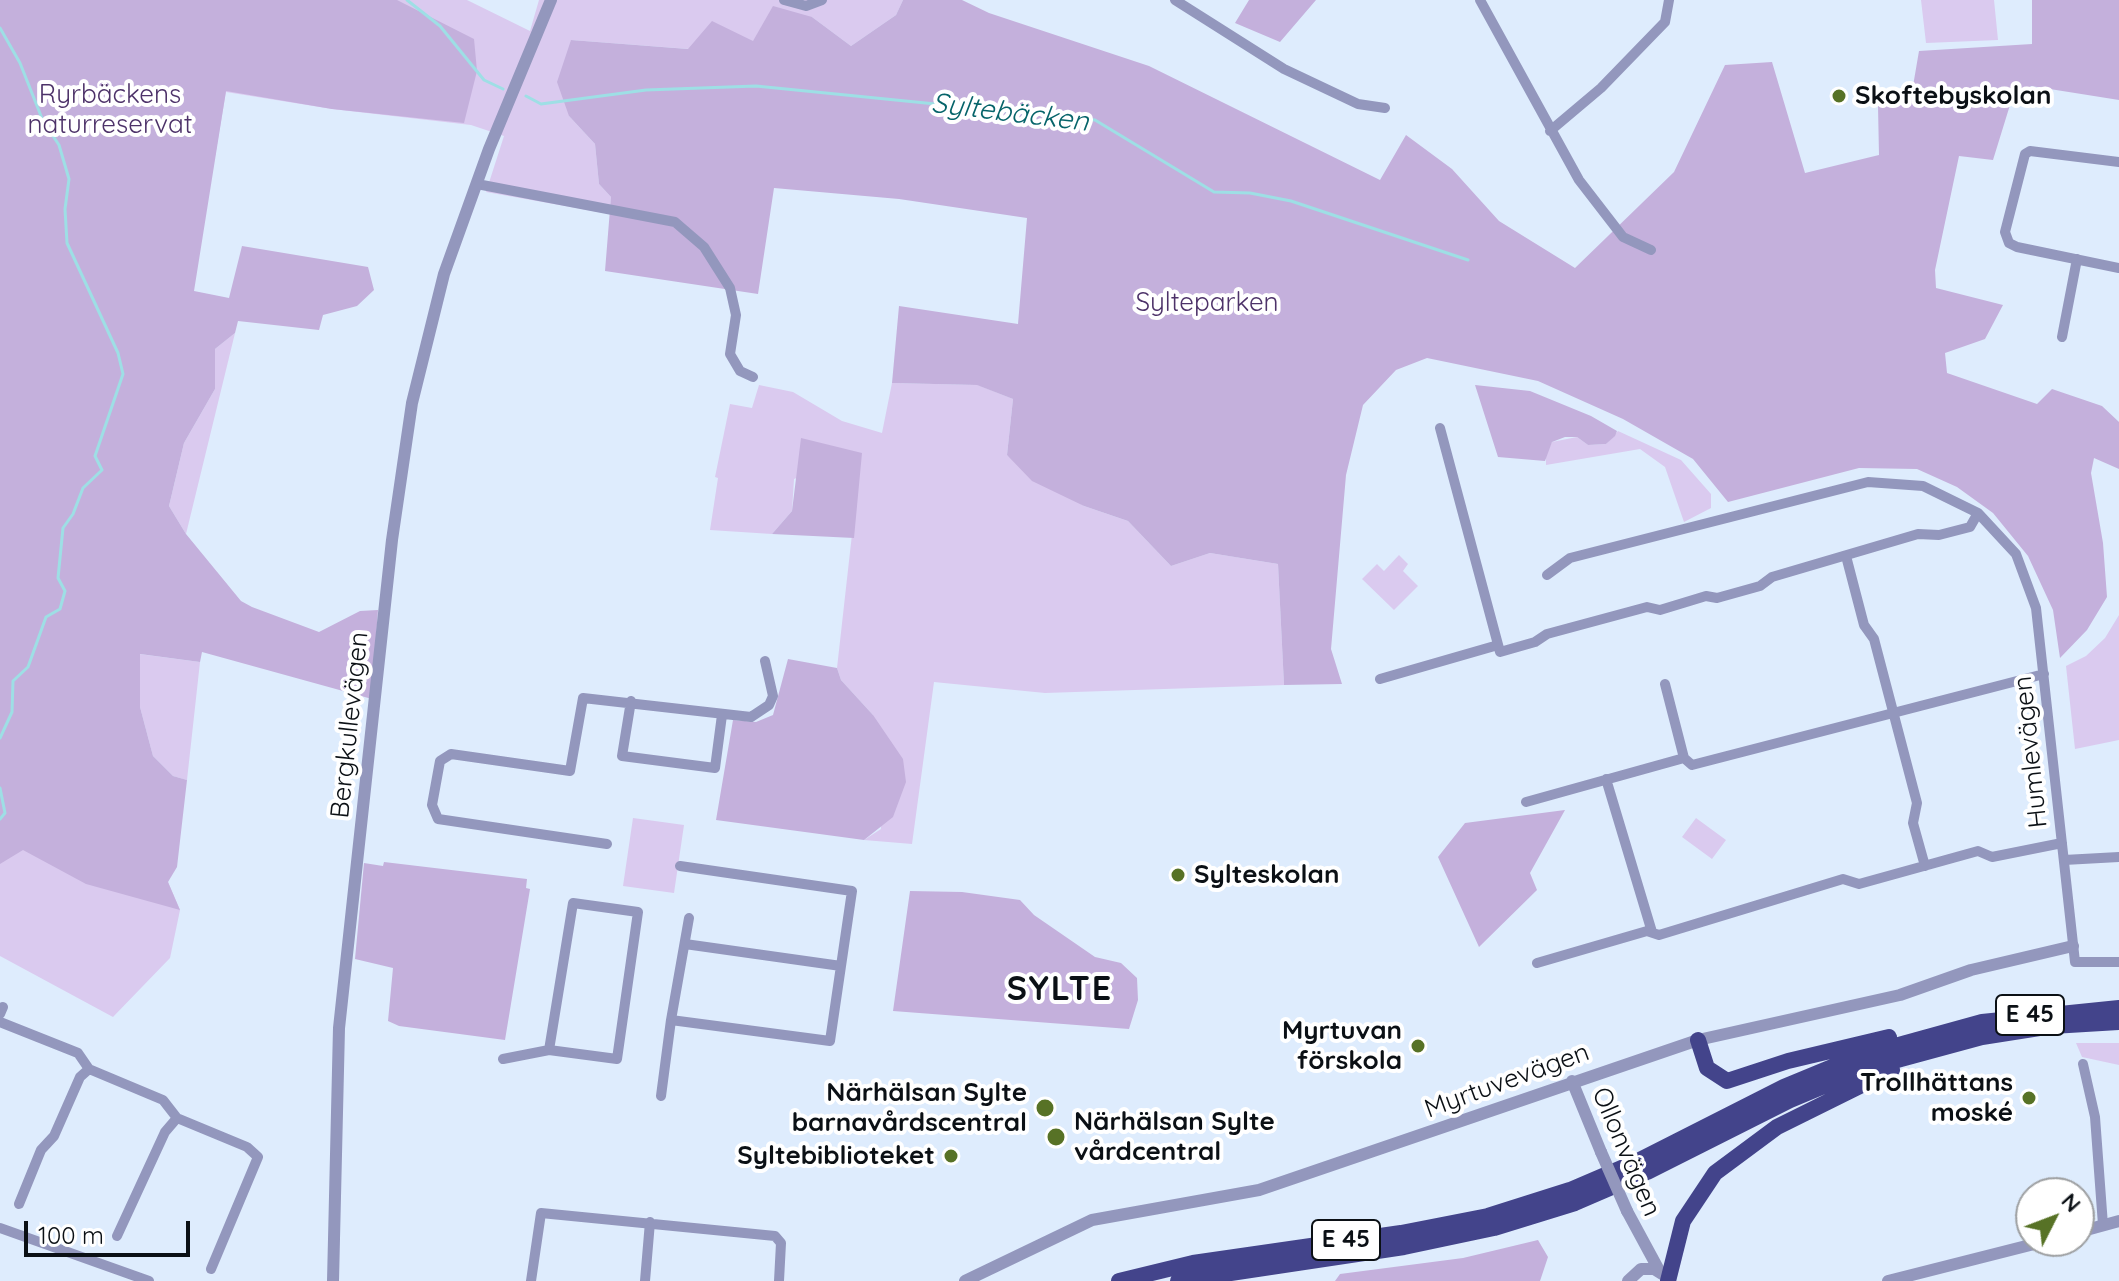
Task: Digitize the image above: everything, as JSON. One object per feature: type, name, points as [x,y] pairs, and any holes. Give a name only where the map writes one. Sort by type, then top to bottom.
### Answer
[{"type":"highway","name":"E 45","points":[[1119,1281],[1253,1253],[1439,1227],[1528,1204],[1640,1160],[1824,1069],[2027,1015],[2119,1008]]},
{"type":"highway","name":"E 45","points":[[1178,1281],[1444,1240],[1536,1217],[1647,1172],[1831,1082],[1946,1037],[2119,1022]]},
{"type":"highway","points":[[1698,1040],[1707,1068],[1727,1081],[1867,1041],[1946,1037]]},
{"type":"highway","points":[[1665,1278],[1691,1204],[1732,1158],[1808,1110],[1946,1037]]},
{"type":"street","name":"Bergkullevägen","points":[[333,1281],[339,1028],[392,540],[412,403],[444,274],[551,0]]},
{"type":"street","points":[[784,0],[806,6],[822,0]]},
{"type":"street","points":[[1175,0],[1284,69],[1358,104],[1385,108]]},
{"type":"street","points":[[1480,0],[1579,180],[1623,237],[1651,250]]},
{"type":"street","points":[[1550,131],[1601,88],[1657,30],[1668,17],[1669,0]]},
{"type":"street","points":[[2119,162],[2030,151],[2025,154],[2005,232],[2009,243],[2119,268]]},
{"type":"street","points":[[477,184],[675,222],[704,247],[730,288],[736,315],[730,354],[740,371],[753,377]]},
{"type":"street","points":[[2062,337],[2077,259]]},
{"type":"street","points":[[1440,428],[1500,652],[1535,642],[1547,634],[1647,607],[1660,610],[1706,596],[1717,598],[1918,534],[1939,535],[1970,527],[1978,513]]},
{"type":"street","name":"Humlevägen","points":[[1547,575],[1570,558],[1868,482],[1923,486],[1978,513],[2007,543],[2028,578],[2036,608],[2073,946]]},
{"type":"street","points":[[1846,556],[1917,803],[1913,823],[1925,866]]},
{"type":"street","points":[[1380,679],[1498,645]]},
{"type":"street","points":[[607,844],[445,822],[434,814],[432,805],[440,761],[451,754],[570,771],[583,698],[631,701],[751,717],[769,705],[773,696],[765,661]]},
{"type":"street","points":[[1665,684],[1684,758],[1692,765],[2044,674]]},
{"type":"street","points":[[631,701],[622,756],[715,768],[722,715]]},
{"type":"street","points":[[1526,802],[1684,758]]},
{"type":"street","points":[[1606,779],[1652,932]]},
{"type":"street","points":[[1537,963],[1652,932],[1659,935],[1843,879],[1859,884],[1978,851],[1992,857],[2062,843]]},
{"type":"street","points":[[2064,860],[2119,857]]},
{"type":"street","points":[[671,1020],[830,1041],[852,891],[680,866]]},
{"type":"street","points":[[503,1059],[549,1050],[617,1059],[638,912],[573,903],[549,1050]]},
{"type":"street","points":[[661,1096],[689,918]]},
{"type":"street","points":[[685,944],[841,966]]},
{"type":"street","points":[[2073,946],[2075,962],[2119,962]]},
{"type":"street","name":"Myrtuvevägen","points":[[965,1281],[1092,1220],[1288,1181],[1698,1040],[1900,995],[1971,970],[2073,946]]},
{"type":"street","points":[[0,1022],[78,1053],[89,1069],[163,1100],[177,1118],[247,1147],[258,1157],[211,1269]]},
{"type":"street","points":[[2083,1064],[2095,1117],[2103,1225]]},
{"type":"street","points":[[19,1204],[41,1150],[54,1136],[80,1077],[89,1069]]},
{"type":"street","name":"Ollonvägen","points":[[1572,1081],[1640,1241],[1665,1278]]},
{"type":"street","points":[[117,1236],[165,1132],[177,1118]]},
{"type":"street","points":[[531,1281],[541,1213],[775,1236],[781,1243],[779,1281]]},
{"type":"street","points":[[2095,1227],[2119,1221]]},
{"type":"street","points":[[645,1281],[650,1222]]},
{"type":"street","points":[[0,1228],[149,1281]]},
{"type":"street","name":"Ollonvägen","points":[[1632,1276],[1640,1241]]},
{"type":"street","points":[[1888,1281],[1918,1278],[2015,1250]]},
{"type":"street","points":[[1632,1276],[1647,1268],[1665,1278]]},
{"type":"green space","name":"Ryrbäckens naturreservat","points":[[0,0],[467,0],[530,31],[539,0],[903,0],[896,15],[851,46],[812,17],[753,41],[689,49],[571,40],[569,116],[595,144],[599,184],[611,197],[610,214],[486,192],[504,136],[471,125],[332,109],[226,92],[193,286],[213,380],[177,436],[95,805],[168,882],[180,910],[170,958],[113,1017],[0,956]]},
{"type":"green space","name":"Ryrbäckens naturreservat","points":[[0,0],[397,0],[474,39],[477,71],[464,123],[332,109],[226,91],[194,291],[229,298],[242,246],[368,267],[374,290],[357,306],[323,315],[319,330],[238,321],[235,333],[215,349],[215,389],[184,443],[169,506],[186,534],[241,601],[252,607],[319,632],[360,611],[378,610],[372,699],[202,652],[200,662],[140,654],[140,707],[153,756],[173,776],[187,780],[177,867],[168,882],[180,910],[86,884],[23,850],[0,864]]},
{"type":"green space","name":"Sylteparken","points":[[903,0],[962,0],[989,13],[1149,66],[1380,180],[1406,135],[1452,169],[1499,221],[1575,268],[1674,172],[1725,65],[1772,62],[1805,173],[1879,155],[1878,106],[1913,86],[1919,51],[2032,44],[2032,0],[2119,0],[2119,100],[2031,86],[2010,105],[1993,160],[1959,156],[1935,270],[1936,288],[2003,305],[1985,339],[1945,353],[1947,373],[2037,404],[2052,389],[2102,406],[2119,422],[2119,469],[2094,458],[2091,473],[2103,543],[2107,597],[2087,630],[2060,658],[2053,610],[2028,556],[1993,513],[1957,487],[1917,469],[1859,468],[1728,502],[1693,459],[1623,419],[1538,381],[1427,358],[1396,370],[1363,405],[1346,475],[1331,649],[1342,684],[1284,685],[1278,564],[1210,553],[1171,566],[1128,521],[1084,506],[1032,481],[1007,455],[1013,399],[977,385],[892,383],[899,306],[1018,324],[1027,218],[899,199],[774,188],[758,294],[605,271],[611,197],[599,184],[595,144],[569,116],[557,82],[571,40],[688,49],[712,21],[753,41],[773,6],[812,17],[851,46],[896,15]]},
{"type":"green space","points":[[1249,0],[1316,0],[1280,42],[1235,23]]},
{"type":"green space","points":[[1921,0],[1994,0],[1998,40],[1926,43]]},
{"type":"green space","points":[[235,333],[186,534],[169,506],[184,443],[215,389],[215,349]]},
{"type":"green space","points":[[892,383],[978,385],[1013,399],[1007,455],[1084,506],[1128,521],[1171,566],[1210,553],[1278,564],[1284,685],[1045,693],[934,682],[912,844],[864,840],[881,829],[873,715],[841,680],[837,668],[861,454],[794,479],[792,511],[772,534],[710,530],[718,478],[715,477],[730,404],[752,408],[759,385],[793,392],[842,421],[882,433]]},
{"type":"green space","points":[[1475,385],[1530,391],[1591,416],[1617,431],[1606,444],[1588,445],[1577,437],[1552,442],[1545,461],[1498,457]]},
{"type":"green space","points":[[1618,431],[1681,460],[1711,494],[1711,508],[1684,522],[1665,467],[1640,449],[1546,465],[1546,453],[1552,442],[1577,437],[1588,445],[1606,444]]},
{"type":"green space","points":[[801,438],[862,453],[854,538],[772,534],[792,511]]},
{"type":"green space","points":[[1399,555],[1408,564],[1403,571],[1418,586],[1394,610],[1362,579],[1377,564],[1384,571]]},
{"type":"green space","points":[[2119,615],[2119,740],[2075,749],[2066,666],[2086,656],[2105,638]]},
{"type":"green space","points":[[139,654],[200,662],[187,780],[173,776],[153,756],[140,707]]},
{"type":"green space","points":[[788,659],[837,668],[841,680],[873,715],[903,759],[906,782],[893,817],[864,840],[716,820],[733,720],[756,722],[773,715]]},
{"type":"green space","points":[[1565,810],[1530,873],[1537,890],[1479,947],[1438,857],[1465,823]]},
{"type":"green space","points":[[633,818],[684,825],[674,893],[623,886]]},
{"type":"green space","points":[[1696,818],[1726,840],[1712,859],[1682,837]]},
{"type":"green space","points":[[384,862],[527,879],[526,888],[530,889],[505,1040],[399,1026],[388,1021],[393,968],[355,959],[364,863],[383,866]]},
{"type":"green space","points":[[910,891],[962,892],[1020,900],[1034,915],[1095,957],[1121,963],[1137,978],[1138,1000],[1129,1029],[893,1011]]},
{"type":"green space","points":[[2076,1043],[2119,1043],[2119,1065],[2082,1057]]},
{"type":"green space","points":[[1538,1240],[1548,1257],[1540,1281],[1335,1281],[1340,1274],[1463,1258]]},
{"type":"waterway","name":"Syltebäcken","points":[[407,0],[440,26],[484,80],[503,89]]},
{"type":"waterway","points":[[0,28],[20,63],[43,121],[59,145],[69,179],[65,209],[67,243],[118,353],[123,374],[95,456],[102,470],[83,488],[73,514],[63,528],[58,578],[65,591],[60,609],[46,617],[28,667],[13,681],[12,712],[0,738]]},
{"type":"waterway","name":"Syltebäcken","points":[[526,96],[541,104],[646,90],[756,86],[1095,120],[1214,192],[1250,193],[1291,201],[1468,260]]},
{"type":"waterway","points":[[0,788],[5,813],[0,819]]},
{"type":"place","name":"Skoftebyskolan","points":[[1839,96]]},
{"type":"place","name":"Sylteskolan","points":[[1178,875]]},
{"type":"place","name":"Myrtuvan förskola","points":[[1418,1046]]},
{"type":"place","name":"Trollhättans moské","points":[[2029,1098]]},
{"type":"place","name":"Närhälsan Sylte barnavårdscentral","points":[[1045,1108]]},
{"type":"place","name":"Närhälsan Sylte vårdcentral","points":[[1056,1137]]},
{"type":"place","name":"Syltebiblioteket","points":[[951,1156]]},
{"type":"district","name":"SYLTE","points":[[1060,990]]}]
